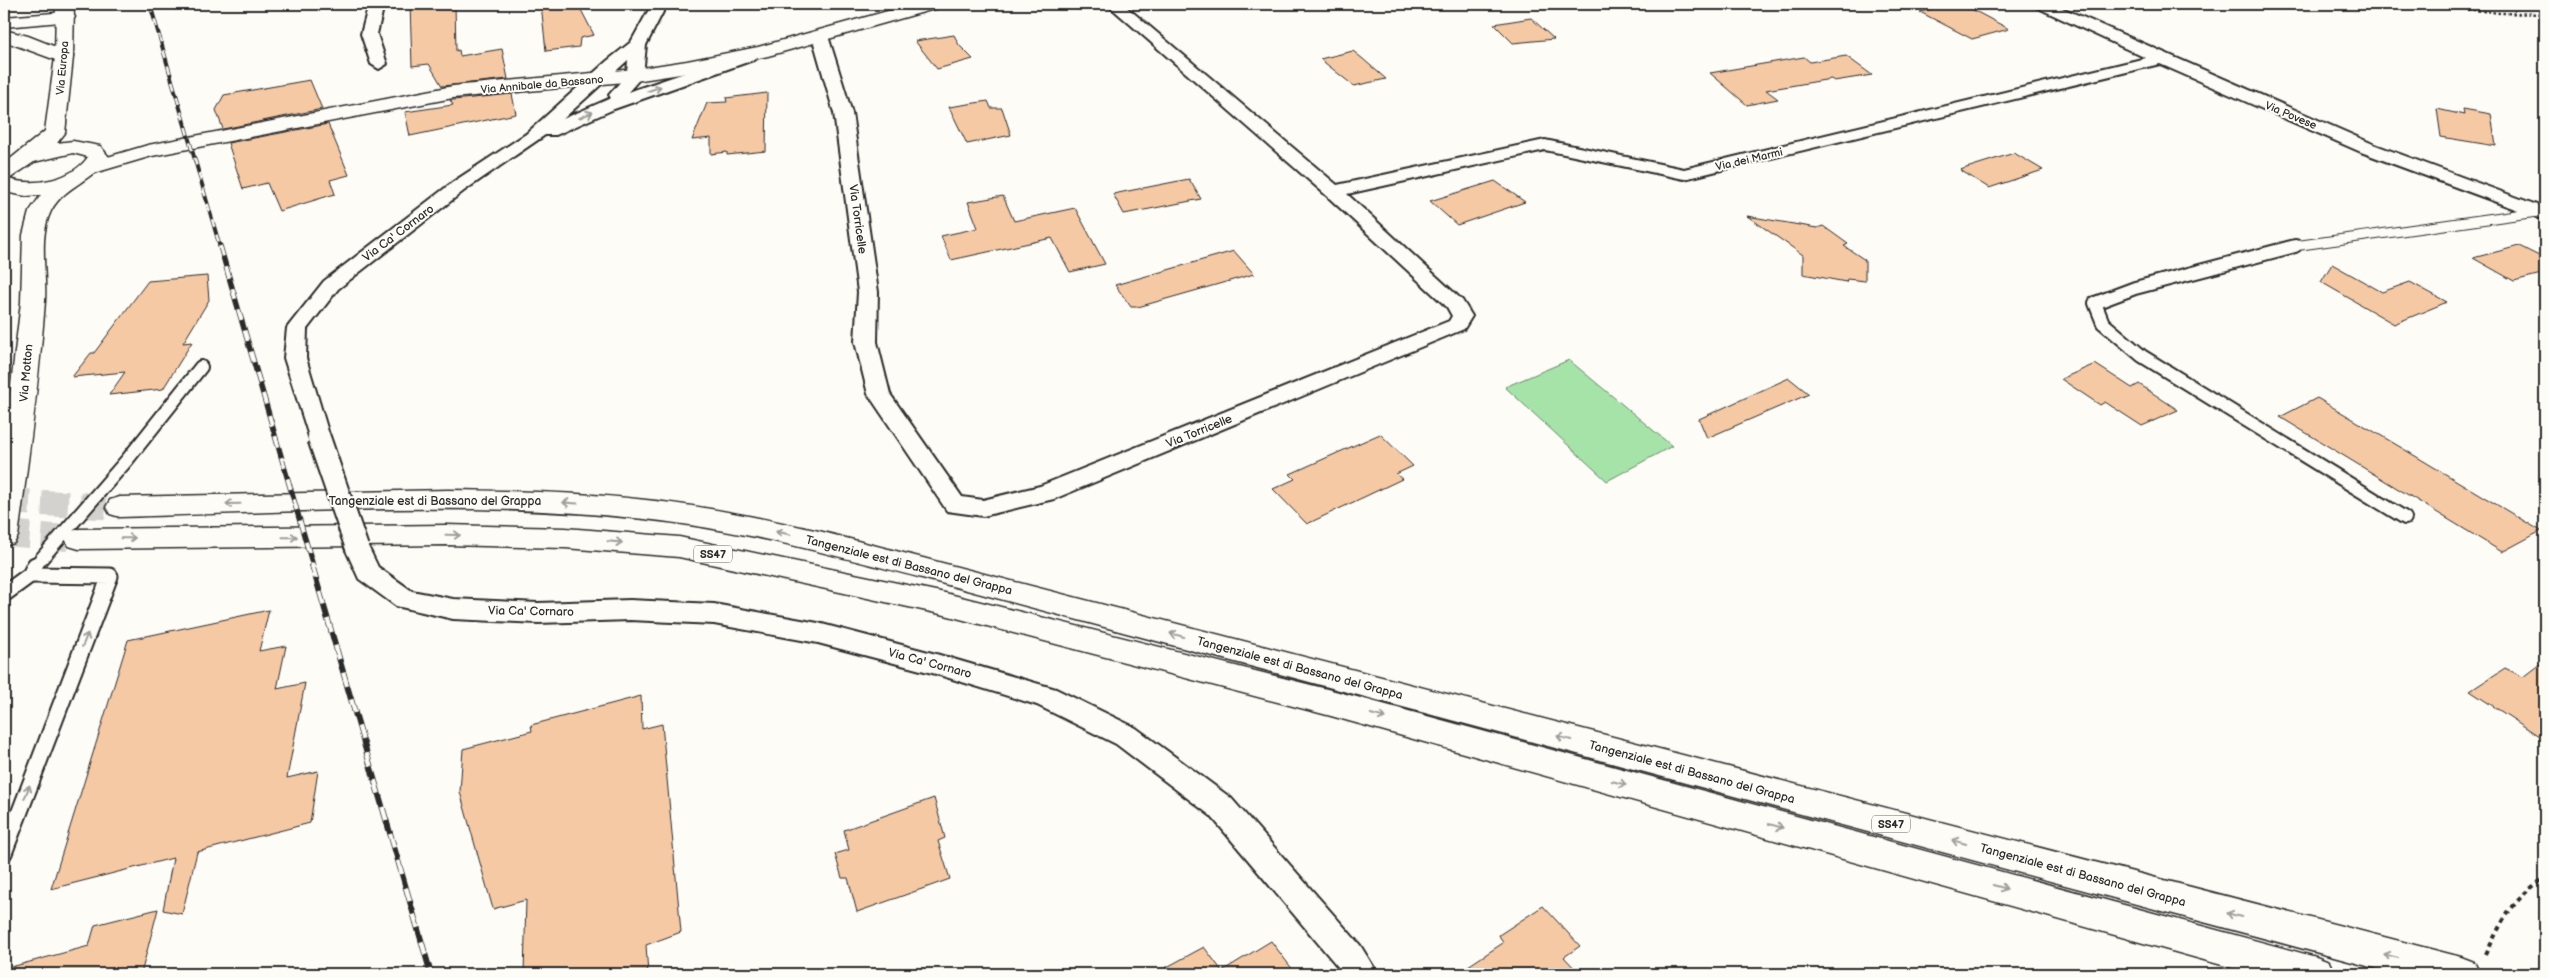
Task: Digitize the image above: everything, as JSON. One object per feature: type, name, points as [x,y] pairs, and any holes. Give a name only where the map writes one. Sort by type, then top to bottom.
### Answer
[{"type":"main road","name":"Via Annibale da Bassano","points":[[86,155],[148,151],[453,92],[636,75],[761,52],[932,4]]},
{"type":"main road","points":[[4,22],[65,15]]},
{"type":"main road","points":[[4,28],[24,30],[65,15]]},
{"type":"main road","name":"Via Europa","points":[[55,133],[64,57],[65,15]]},
{"type":"main road","points":[[4,35],[64,57]]},
{"type":"main road","points":[[11,168],[41,147],[55,133],[60,141],[86,155]]},
{"type":"main road","points":[[11,168],[46,151],[86,155]]},
{"type":"main road","points":[[13,186],[38,188],[68,181],[86,155]]},
{"type":"main road","name":"Via Motton","points":[[4,536],[20,436],[34,283],[35,226],[40,210],[52,194],[68,181]]},
{"type":"main road","points":[[13,186],[33,196],[40,210]]},
{"type":"main road","name":"Tangenziale est di Bassano del Grappa","points":[[120,507],[400,500],[537,500],[646,509],[761,528],[932,570],[2462,966]]},
{"type":"main road","name":"SS47","points":[[79,539],[446,535],[565,538],[679,547],[945,604],[1331,703],[2316,974]]},
{"type":"street","points":[[376,4],[369,34],[379,64]]},
{"type":"street","points":[[636,75],[638,45],[658,4]]},
{"type":"street","name":"Via Torricelle","points":[[820,36],[843,113],[868,292],[866,342],[879,394],[955,505],[983,508],[1046,493],[1457,325],[1462,316],[1455,304],[1333,191],[1114,4]]},
{"type":"street","name":"Via Povese","points":[[2041,4],[2367,148],[2541,213]]},
{"type":"street","name":"Via Ca' Cornaro","points":[[638,45],[532,138],[459,186],[331,285],[297,328],[295,358],[319,438],[357,548],[368,573],[405,599],[453,609],[538,613],[630,610],[714,614],[818,633],[936,664],[1046,696],[1126,736],[1221,807],[1349,955],[1362,974]]},
{"type":"street","name":"Via Ca' Cornaro","points":[[532,138],[608,105],[761,52]]},
{"type":"street","name":"Via dei Marmi","points":[[1333,191],[1545,145],[1592,152],[1653,169],[1684,174],[2162,59]]},
{"type":"street","name":"Via Ca' Cornaro","points":[[608,105],[636,75]]},
{"type":"lane","points":[[2405,518],[2142,356],[2103,323],[2094,303],[2135,288],[2287,247],[2541,213]]},
{"type":"lane","points":[[4,594],[30,575],[38,560],[127,460],[201,367]]},
{"type":"lane","points":[[4,854],[110,576],[30,575]]},
{"type":"path","points":[[2423,4],[2500,13],[2545,14]]},
{"type":"path","points":[[2462,966],[2506,912],[2532,885],[2545,878]]},
{"type":"green space","points":[[1569,360],[1672,446],[1607,481],[1505,387]]},
{"type":"building","points":[[410,4],[455,4],[456,51],[459,50],[460,56],[502,49],[508,79],[442,86],[429,64],[412,66]]},
{"type":"building","points":[[541,4],[578,4],[594,35],[580,38],[579,47],[546,51]]},
{"type":"building","points":[[1953,4],[1962,4],[2009,29],[1972,39],[1920,12]]},
{"type":"building","points":[[1531,18],[1554,39],[1513,43],[1494,24]]},
{"type":"building","points":[[954,35],[959,45],[973,59],[937,69],[915,41]]},
{"type":"building","points":[[1353,51],[1386,79],[1354,86],[1320,59]]},
{"type":"building","points":[[1846,56],[1872,75],[1834,81],[1831,79],[1766,90],[1778,99],[1747,105],[1710,73],[1804,57],[1810,62]]},
{"type":"building","points":[[310,80],[322,109],[223,129],[216,110],[224,95]]},
{"type":"building","points":[[767,93],[766,151],[727,155],[727,152],[711,154],[711,138],[692,140],[707,103],[727,102],[726,98]]},
{"type":"building","points":[[512,94],[516,114],[410,136],[405,112],[453,105],[450,100]]},
{"type":"building","points":[[988,101],[991,108],[1002,108],[1011,135],[967,144],[949,107]]},
{"type":"building","points":[[2437,109],[2464,115],[2463,109],[2491,114],[2496,146],[2441,137]]},
{"type":"building","points":[[328,124],[349,175],[330,180],[335,194],[279,211],[267,183],[243,189],[228,143]]},
{"type":"building","points":[[2014,153],[2043,170],[1989,188],[1960,170]]},
{"type":"building","points":[[1189,179],[1201,199],[1124,214],[1113,194]]},
{"type":"building","points":[[1495,181],[1525,202],[1457,225],[1430,201]]},
{"type":"building","points":[[1003,196],[1014,221],[1075,208],[1105,264],[1070,272],[1052,238],[951,260],[941,236],[978,228],[968,202]]},
{"type":"building","points":[[1747,216],[1817,228],[1823,226],[1848,244],[1844,246],[1865,260],[1865,281],[1847,279],[1846,282],[1803,274],[1803,255]]},
{"type":"building","points":[[2519,246],[2545,259],[2545,273],[2514,281],[2473,258]]},
{"type":"building","points":[[1234,251],[1254,274],[1138,307],[1131,307],[1115,285]]},
{"type":"building","points":[[2332,264],[2382,292],[2410,282],[2447,302],[2394,324],[2321,282]]},
{"type":"building","points":[[207,276],[209,300],[183,343],[192,342],[163,389],[109,395],[125,372],[72,377],[91,353],[94,353],[148,281]]},
{"type":"building","points":[[2095,364],[2132,388],[2139,384],[2178,410],[2142,426],[2105,402],[2100,405],[2061,379]]},
{"type":"building","points":[[1789,378],[1809,394],[1707,438],[1699,419]]},
{"type":"building","points":[[2317,398],[2541,531],[2502,552],[2280,417]]},
{"type":"building","points":[[1380,434],[1413,466],[1396,474],[1402,479],[1307,524],[1273,489],[1295,479],[1290,474]]},
{"type":"building","points":[[269,610],[259,651],[286,646],[277,689],[305,683],[287,778],[318,771],[310,823],[197,852],[182,914],[163,910],[173,858],[51,889],[128,640]]},
{"type":"building","points":[[2545,660],[2545,740],[2470,691],[2505,668],[2523,677]]},
{"type":"building","points":[[641,696],[642,729],[662,724],[681,932],[646,945],[648,974],[524,974],[526,900],[493,909],[460,792],[463,749],[532,731],[531,725]]},
{"type":"building","points":[[934,798],[945,838],[938,841],[950,879],[857,912],[848,878],[842,878],[835,854],[849,850],[844,830]]},
{"type":"building","points":[[1543,906],[1580,946],[1564,957],[1580,974],[1456,974],[1503,943],[1499,935]]},
{"type":"building","points":[[158,909],[141,974],[12,974],[11,967],[89,946],[95,925]]},
{"type":"building","points":[[1271,941],[1296,974],[1154,974],[1204,947],[1222,971]]},
{"type":"tunnel","points":[[4,501],[120,507]]},
{"type":"tunnel","points":[[4,533],[79,539]]},
{"type":"railway","points":[[150,4],[220,247]]},
{"type":"railway","points":[[220,246],[313,566]]},
{"type":"railway","points":[[312,565],[431,974]]}]
